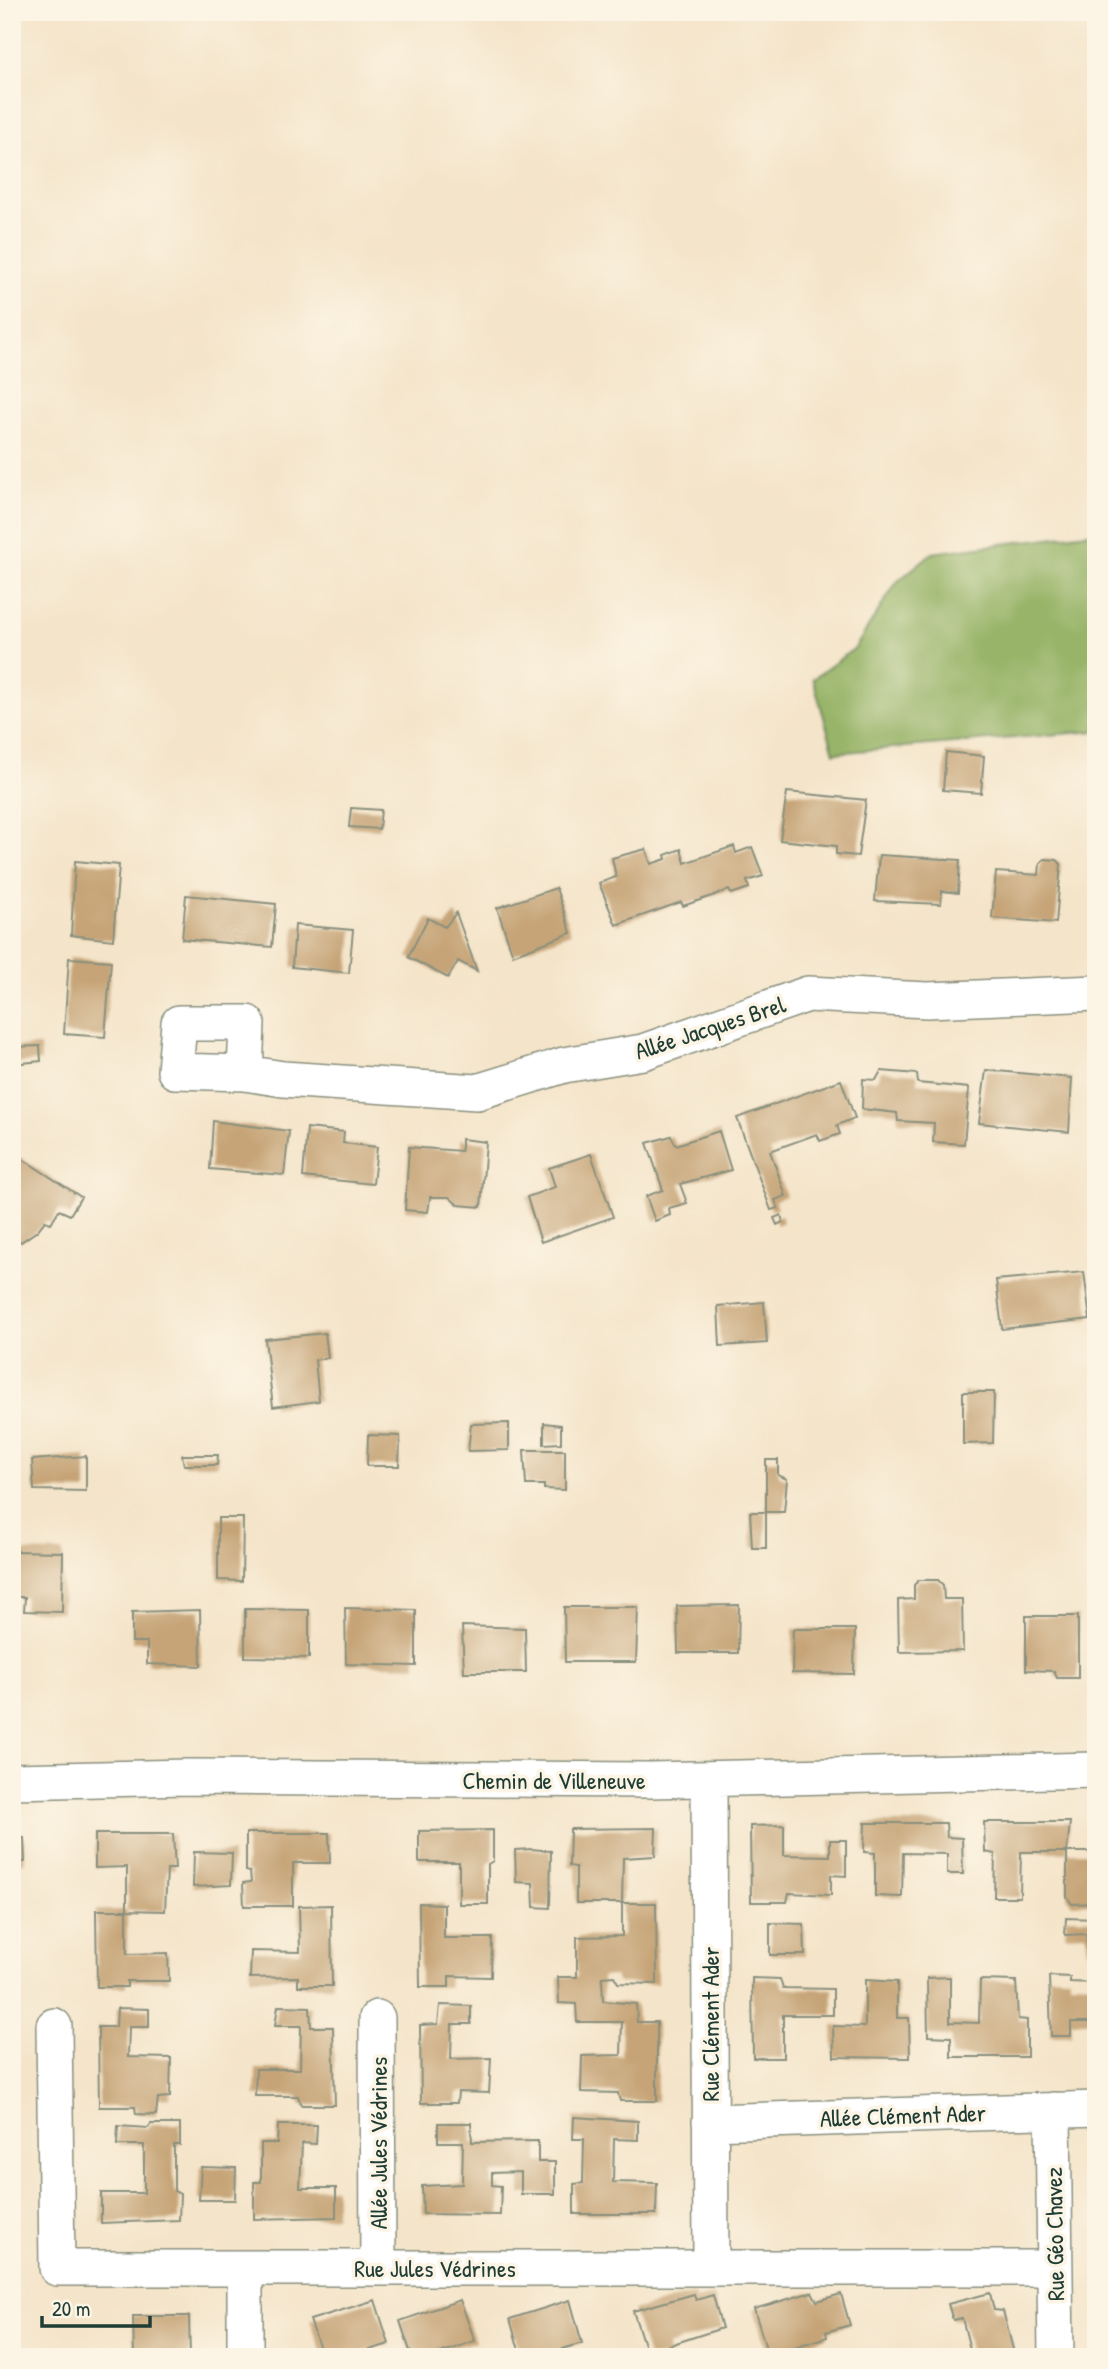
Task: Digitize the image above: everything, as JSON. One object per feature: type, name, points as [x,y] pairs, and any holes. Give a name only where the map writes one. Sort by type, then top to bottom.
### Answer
[{"type":"street","name":"Allée Jacques Brel","points":[[245,1073],[283,1079],[477,1092],[564,1065],[643,1052],[808,994],[927,1000],[1096,993]]},
{"type":"street","name":"Chemin de Villeneuve","points":[[12,1781],[187,1777],[709,1779],[1096,1770]]},
{"type":"street","name":"Rue Clément Ader","points":[[709,1779],[711,2268]]},
{"type":"street","name":"Allée Jules Védrines","points":[[377,2018],[378,2268]]},
{"type":"street","name":"Rue Jules Védrines","points":[[54,2026],[57,2268],[1054,2268]]},
{"type":"street","name":"Allée Clément Ader","points":[[710,2122],[1096,2109]]},
{"type":"street","name":"Rue Géo Chavez","points":[[1052,2110],[1056,2357]]},
{"type":"street","points":[[244,2268],[245,2357]]},
{"type":"path","points":[[12,2255],[16,2357]]},
{"type":"shaded area","points":[[12,2248],[17,2357],[12,2357]]},
{"type":"green space","points":[[1096,532],[1096,731],[834,753],[813,679],[855,648],[897,582],[932,553]]},
{"type":"building","points":[[946,752],[984,756],[981,793],[943,790]]},
{"type":"building","points":[[787,792],[866,800],[858,856],[836,854],[836,846],[780,840]]},
{"type":"building","points":[[351,808],[381,810],[379,829],[349,827]]},
{"type":"building","points":[[734,846],[736,853],[752,847],[763,876],[747,881],[749,888],[731,894],[729,890],[683,906],[681,902],[616,925],[599,883],[616,877],[612,858],[646,849],[651,864],[666,859],[665,855],[681,849],[685,863]]},
{"type":"building","points":[[879,855],[960,860],[958,893],[942,891],[941,904],[875,901]]},
{"type":"building","points":[[1044,859],[1057,860],[1061,864],[1056,923],[992,918],[996,872],[1039,875],[1040,863]]},
{"type":"building","points":[[75,861],[119,865],[113,940],[71,935]]},
{"type":"building","points":[[1094,887],[1096,921],[1092,921]]},
{"type":"building","points":[[556,888],[571,933],[513,955],[497,908]]},
{"type":"building","points":[[186,895],[276,904],[272,947],[182,939]]},
{"type":"building","points":[[456,913],[477,971],[458,961],[448,978],[408,957],[428,918],[445,927]]},
{"type":"building","points":[[295,925],[353,930],[349,973],[292,967]]},
{"type":"building","points":[[69,958],[111,961],[105,1037],[64,1034]]},
{"type":"building","points":[[40,1046],[41,1061],[13,1064],[12,1047]]},
{"type":"building","points":[[986,1070],[1072,1078],[1069,1132],[979,1123]]},
{"type":"building","points":[[881,1071],[917,1074],[918,1083],[969,1088],[964,1144],[933,1142],[934,1123],[898,1121],[897,1113],[862,1109],[863,1079],[876,1080]]},
{"type":"building","points":[[841,1080],[855,1118],[837,1125],[840,1134],[820,1141],[817,1134],[770,1151],[786,1196],[775,1200],[778,1208],[771,1210],[737,1118]]},
{"type":"building","points":[[213,1121],[289,1131],[284,1175],[210,1169]]},
{"type":"building","points":[[307,1128],[344,1132],[343,1143],[377,1147],[373,1184],[303,1177]]},
{"type":"building","points":[[719,1131],[731,1170],[680,1184],[687,1203],[669,1208],[670,1215],[655,1221],[646,1196],[663,1190],[647,1143],[671,1136],[676,1145]]},
{"type":"building","points":[[461,1139],[486,1142],[481,1207],[458,1205],[449,1197],[430,1197],[428,1212],[405,1210],[409,1147],[461,1151]]},
{"type":"building","points":[[12,1152],[81,1197],[70,1215],[59,1210],[51,1223],[45,1221],[37,1231],[21,1242],[12,1235]]},
{"type":"building","points":[[591,1154],[613,1217],[541,1242],[527,1197],[555,1187],[549,1168]]},
{"type":"building","points":[[781,1215],[783,1222],[777,1225],[774,1218]]},
{"type":"building","points":[[1084,1272],[1090,1319],[1002,1329],[996,1280]]},
{"type":"building","points":[[764,1302],[767,1343],[720,1346],[718,1306]]},
{"type":"building","points":[[325,1333],[328,1358],[315,1360],[319,1401],[273,1407],[265,1339]]},
{"type":"building","points":[[963,1392],[994,1392],[993,1443],[963,1444]]},
{"type":"building","points":[[509,1423],[509,1450],[468,1451],[471,1424]]},
{"type":"building","points":[[544,1423],[561,1425],[561,1443],[544,1444]]},
{"type":"building","points":[[368,1435],[400,1436],[399,1466],[367,1466]]},
{"type":"building","points":[[524,1450],[565,1450],[565,1490],[544,1489],[544,1485],[526,1485]]},
{"type":"building","points":[[182,1455],[218,1455],[217,1465],[184,1465]]},
{"type":"building","points":[[86,1456],[86,1491],[34,1490],[32,1460]]},
{"type":"building","points":[[766,1460],[778,1460],[778,1475],[787,1479],[784,1512],[766,1512]]},
{"type":"building","points":[[750,1512],[766,1512],[766,1548],[752,1548]]},
{"type":"building","points":[[218,1518],[243,1518],[242,1581],[218,1580]]},
{"type":"building","points":[[12,1551],[63,1552],[62,1612],[24,1611],[25,1597],[12,1597]]},
{"type":"building","points":[[919,1580],[938,1580],[943,1585],[944,1599],[962,1599],[963,1651],[899,1652],[898,1600],[914,1599],[914,1585]]},
{"type":"building","points":[[739,1605],[738,1653],[678,1653],[677,1606]]},
{"type":"building","points":[[564,1607],[638,1607],[636,1662],[565,1662]]},
{"type":"building","points":[[345,1608],[416,1610],[416,1666],[346,1664]]},
{"type":"building","points":[[245,1609],[309,1610],[309,1658],[245,1657]]},
{"type":"building","points":[[200,1610],[201,1666],[147,1664],[147,1642],[132,1642],[132,1612]]},
{"type":"building","points":[[1026,1616],[1078,1616],[1078,1678],[1057,1678],[1054,1671],[1026,1670]]},
{"type":"building","points":[[462,1626],[525,1628],[526,1672],[464,1672]]},
{"type":"building","points":[[793,1629],[855,1629],[854,1674],[792,1673]]},
{"type":"building","points":[[984,1822],[1070,1822],[1067,1852],[1021,1852],[1020,1897],[994,1897],[995,1854],[985,1852]]},
{"type":"building","points":[[865,1823],[946,1823],[947,1837],[962,1838],[963,1874],[947,1874],[947,1854],[903,1853],[902,1897],[875,1896],[875,1853],[864,1852]]},
{"type":"building","points":[[784,1825],[784,1855],[830,1856],[830,1840],[846,1840],[846,1876],[831,1875],[831,1895],[789,1893],[787,1902],[751,1902],[750,1826]]},
{"type":"building","points":[[656,1828],[655,1856],[623,1858],[622,1903],[576,1903],[576,1867],[569,1866],[570,1829]]},
{"type":"building","points":[[493,1830],[493,1861],[488,1864],[488,1904],[459,1904],[459,1862],[419,1862],[419,1831]]},
{"type":"building","points":[[246,1833],[329,1833],[330,1863],[293,1863],[293,1906],[244,1906],[243,1883],[251,1882],[250,1872],[246,1871]]},
{"type":"building","points":[[95,1834],[173,1834],[175,1869],[167,1869],[165,1911],[127,1910],[127,1867],[95,1868]]},
{"type":"building","points":[[12,1838],[24,1838],[25,1862],[12,1862]]},
{"type":"building","points":[[515,1850],[551,1851],[550,1908],[534,1907],[533,1883],[516,1882]]},
{"type":"building","points":[[194,1852],[232,1853],[231,1885],[193,1887]]},
{"type":"building","points":[[1067,1852],[1096,1852],[1096,1903],[1072,1904],[1067,1897]]},
{"type":"building","points":[[419,1903],[444,1904],[444,1938],[492,1938],[491,1977],[449,1976],[449,1987],[420,1987]]},
{"type":"building","points":[[622,1903],[656,1903],[657,1984],[618,1983],[614,1976],[602,1977],[603,2001],[636,2004],[637,2022],[657,2022],[657,2101],[620,2101],[618,2093],[581,2092],[582,2056],[621,2055],[622,2022],[577,2022],[576,2004],[559,2003],[558,1977],[577,1977],[577,1937],[622,1936]]},
{"type":"building","points":[[331,1905],[332,1986],[298,1986],[298,1977],[250,1978],[251,1951],[300,1952],[299,1906]]},
{"type":"building","points":[[96,1910],[127,1910],[127,1954],[168,1953],[169,1981],[127,1981],[127,1987],[97,1987]]},
{"type":"building","points":[[1066,1918],[1096,1919],[1096,1952],[1088,1952],[1086,1934],[1065,1935]]},
{"type":"building","points":[[770,1923],[804,1924],[805,1955],[770,1955]]},
{"type":"building","points":[[1049,1976],[1070,1977],[1070,1982],[1096,1983],[1096,2022],[1071,2022],[1071,2036],[1051,2036]]},
{"type":"building","points":[[950,1977],[950,2022],[979,2023],[980,1980],[1016,1981],[1018,2019],[1027,2020],[1027,2057],[951,2057],[951,2037],[928,2036],[927,1978]]},
{"type":"building","points":[[752,1978],[780,1979],[783,1988],[833,1989],[833,2015],[783,2015],[783,2058],[753,2058]]},
{"type":"building","points":[[865,1980],[897,1982],[897,2018],[909,2018],[910,2058],[834,2057],[833,2026],[865,2027]]},
{"type":"building","points":[[440,2005],[471,2006],[471,2024],[452,2024],[451,2059],[491,2058],[489,2093],[458,2092],[457,2103],[421,2103],[420,2025],[438,2024]]},
{"type":"building","points":[[278,2006],[310,2007],[311,2027],[333,2027],[335,2105],[301,2105],[298,2096],[255,2096],[256,2069],[300,2069],[301,2026],[275,2026]]},
{"type":"building","points":[[117,2008],[149,2009],[149,2027],[129,2027],[128,2057],[171,2058],[170,2097],[158,2098],[156,2115],[136,2114],[135,2107],[99,2107],[98,2027],[116,2027]]},
{"type":"building","points":[[574,2117],[638,2121],[638,2140],[614,2139],[613,2182],[657,2183],[656,2214],[574,2214],[574,2184],[583,2183],[584,2139],[573,2139]]},
{"type":"building","points":[[438,2123],[471,2123],[472,2142],[538,2141],[538,2162],[555,2162],[555,2194],[521,2194],[521,2172],[492,2173],[492,2185],[501,2186],[500,2215],[423,2214],[422,2186],[462,2184],[463,2142],[438,2142]]},
{"type":"building","points":[[151,2124],[180,2124],[180,2145],[174,2145],[174,2191],[180,2194],[179,2220],[101,2223],[101,2193],[144,2193],[144,2145],[117,2145],[118,2126],[148,2128]]},
{"type":"building","points":[[278,2125],[317,2125],[316,2144],[302,2143],[300,2188],[336,2188],[336,2217],[254,2219],[254,2182],[261,2182],[261,2143],[277,2143]]},
{"type":"building","points":[[201,2167],[236,2168],[235,2200],[199,2200]]},
{"type":"building","points":[[812,2292],[817,2301],[841,2294],[850,2325],[826,2332],[827,2337],[768,2355],[754,2309]]},
{"type":"building","points":[[990,2293],[994,2310],[1003,2311],[1015,2357],[972,2357],[962,2318],[953,2320],[948,2304]]},
{"type":"building","points":[[694,2294],[696,2300],[713,2295],[722,2328],[667,2346],[670,2357],[648,2357],[633,2311]]},
{"type":"building","points":[[375,2300],[389,2344],[346,2357],[323,2357],[310,2320]]},
{"type":"building","points":[[460,2300],[475,2341],[429,2357],[412,2357],[400,2321]]},
{"type":"building","points":[[570,2300],[582,2343],[537,2357],[521,2357],[510,2319]]},
{"type":"building","points":[[133,2316],[189,2316],[190,2357],[134,2357]]}]
